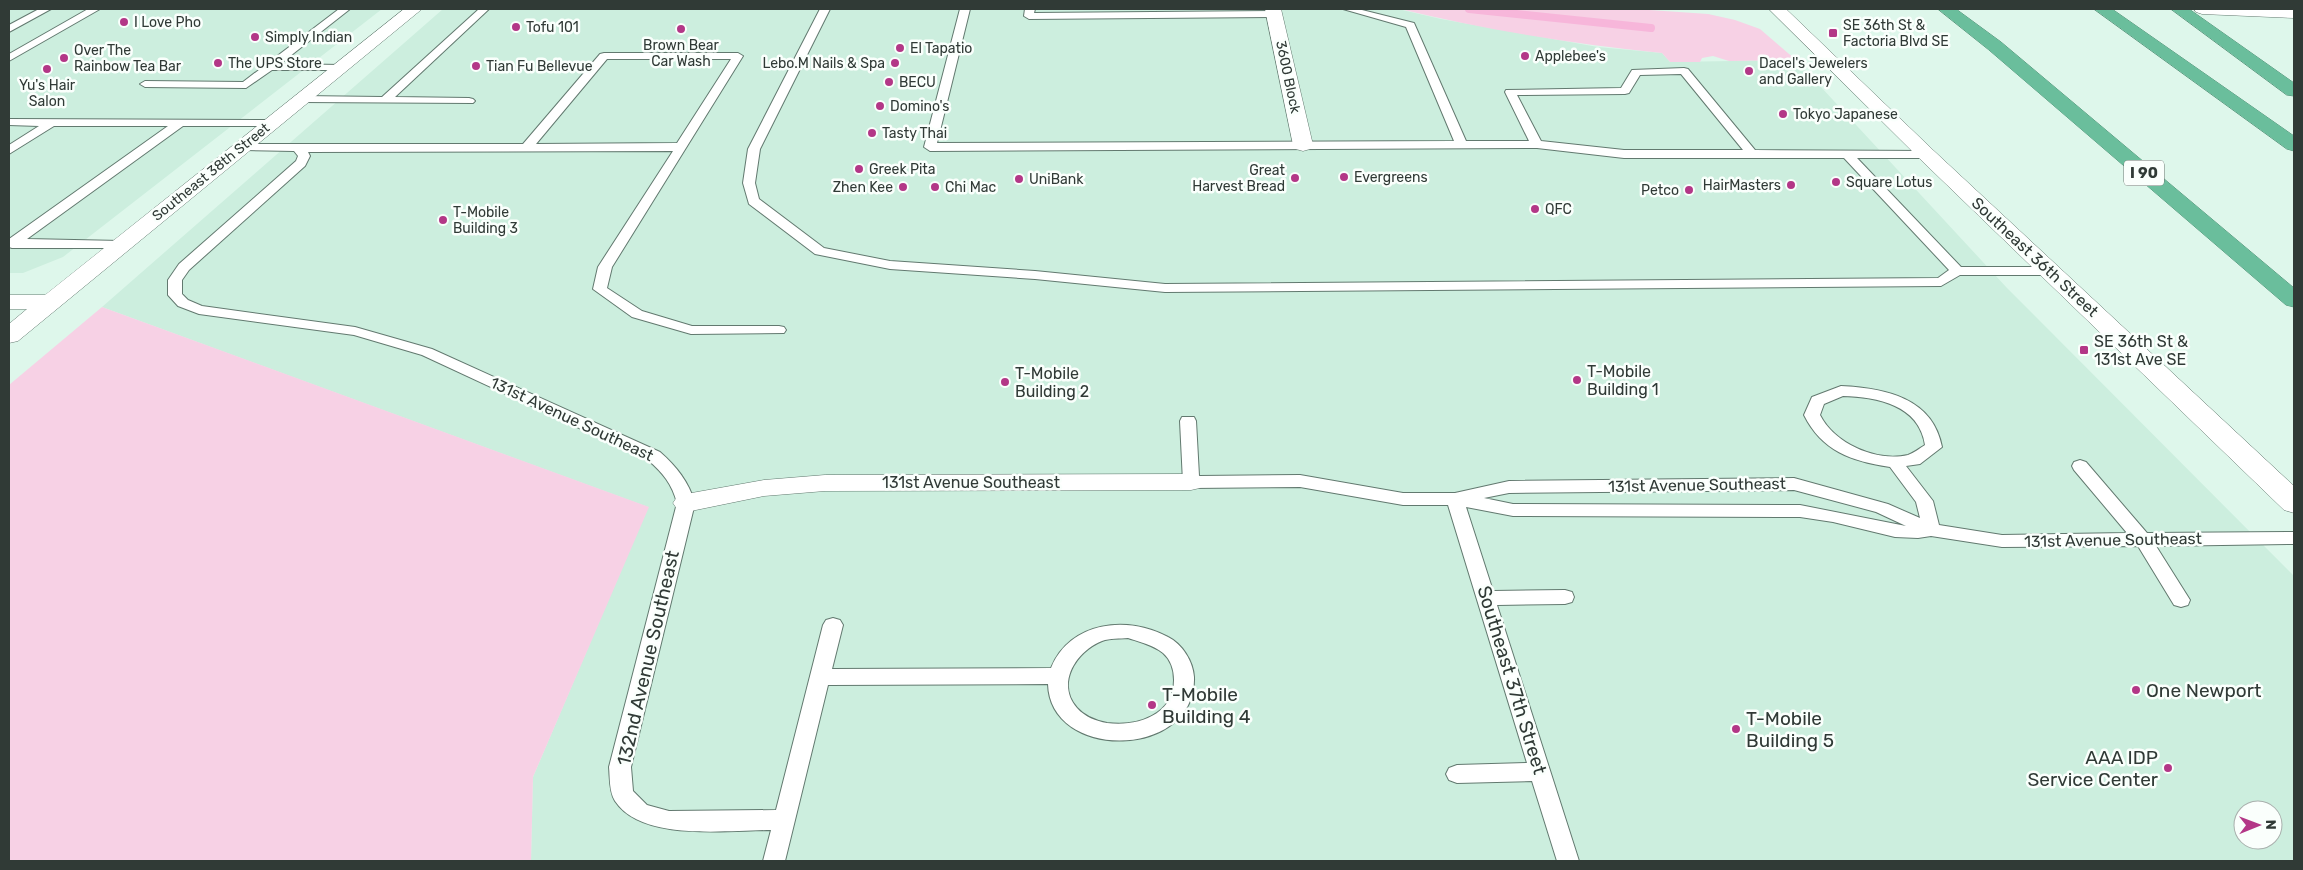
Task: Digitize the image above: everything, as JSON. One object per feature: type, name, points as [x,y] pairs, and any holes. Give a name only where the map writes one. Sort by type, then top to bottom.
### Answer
[{"type":"highway","points":[[1946,9],[1995,46]]},
{"type":"highway","name":"I 90","points":[[1956,9],[1995,46],[2294,300]]},
{"type":"highway","points":[[2102,9],[2294,145]]},
{"type":"highway","points":[[2179,9],[2294,91]]},
{"type":"street","name":"Southeast 38th Street","points":[[9,336],[414,9]]},
{"type":"street","name":"Southeast 36th Street","points":[[1777,9],[1926,154],[2294,503]]},
{"type":"street","points":[[2202,9],[2294,13]]},
{"type":"street","name":"3600 Block","points":[[1273,12],[1303,145]]},
{"type":"street","points":[[9,302],[50,302]]},
{"type":"street","name":"131st Avenue Southeast","points":[[686,503],[764,488],[825,483],[1191,482]]},
{"type":"lane","points":[[9,29],[46,9]]},
{"type":"lane","points":[[9,58],[95,9]]},
{"type":"lane","points":[[145,84],[246,85],[345,9]]},
{"type":"lane","points":[[385,100],[484,9]]},
{"type":"lane","points":[[824,9],[754,149],[750,183],[753,201],[820,251],[890,265],[1035,275],[1165,288],[1941,282],[1957,271],[2050,270]]},
{"type":"lane","points":[[966,9],[930,147],[1537,144],[1624,154],[1926,154]]},
{"type":"lane","points":[[1030,9],[1029,16],[1273,12]]},
{"type":"lane","points":[[1348,9],[1410,25],[1462,144]]},
{"type":"lane","points":[[528,148],[604,56],[738,56],[607,264],[602,274],[600,289],[637,314],[691,330],[779,330]]},
{"type":"lane","points":[[268,67],[341,68]]},
{"type":"lane","points":[[1537,144],[1510,92],[1625,90],[1636,72],[1684,71],[1752,154]]},
{"type":"lane","points":[[302,99],[469,101]]},
{"type":"lane","points":[[9,122],[272,123]]},
{"type":"lane","points":[[9,150],[52,122]]},
{"type":"lane","points":[[10,244],[180,122]]},
{"type":"lane","points":[[245,146],[296,148],[681,147]]},
{"type":"lane","name":"131st Avenue Southeast","points":[[296,148],[302,151],[304,156],[301,164],[184,267],[175,280],[175,294],[183,303],[199,310],[356,330],[427,352],[654,456],[672,471],[680,484],[686,503]]},
{"type":"lane","points":[[1847,154],[1957,271]]},
{"type":"lane","points":[[10,244],[121,245]]},
{"type":"lane","points":[[1895,463],[1914,461],[1927,456],[1934,447],[1934,436],[1928,424],[1915,412],[1899,402],[1860,391],[1841,390],[1826,394],[1816,400],[1811,410],[1813,421],[1822,433],[1836,444],[1861,456],[1895,463],[1924,501],[1932,530]]},
{"type":"lane","points":[[1188,421],[1191,482]]},
{"type":"lane","points":[[2080,466],[2143,540],[2181,600]]},
{"type":"lane","name":"131st Avenue Southeast","points":[[1191,482],[1300,481],[1332,485],[1371,495],[1403,499],[1455,499],[1513,510],[1800,511],[1837,517],[1888,530],[1919,533],[1932,530]]},
{"type":"lane","name":"131st Avenue Southeast","points":[[1455,499],[1509,487],[1794,484],[1834,493],[1882,508],[1932,530],[2002,541],[2294,538]]},
{"type":"lane","name":"Southeast 37th Street","points":[[1455,499],[1568,861]]},
{"type":"lane","name":"132nd Avenue Southeast","points":[[686,503],[620,767],[623,796],[640,812],[669,821],[784,820]]},
{"type":"lane","points":[[1486,598],[1565,597]]},
{"type":"lane","points":[[774,861],[833,625]]},
{"type":"lane","points":[[1128,631],[1151,637],[1170,648],[1183,665],[1186,685],[1180,704],[1164,721],[1141,731],[1115,734],[1090,728],[1070,715],[1059,696],[1058,676],[1066,658],[1082,642],[1104,633],[1128,631]]},
{"type":"lane","points":[[820,677],[1058,676]]},
{"type":"lane","points":[[1457,774],[1540,772]]},
{"type":"shaded area","points":[[9,9],[382,9],[63,257],[23,273],[9,273]]},
{"type":"shaded area","points":[[443,9],[1398,9],[1441,19],[1598,47],[1662,53],[1670,62],[1796,60],[2007,288],[2294,576],[2294,861],[531,861],[533,777],[648,507],[102,307]]},
{"type":"shaded area","points":[[1400,9],[1635,9],[1708,14],[1735,20],[1760,29],[1796,60],[1729,61],[1713,56],[1702,58],[1700,62],[1670,62],[1662,53],[1530,36]]},
{"type":"shaded area","points":[[102,307],[649,507],[533,777],[531,861],[9,861],[9,385]]},
{"type":"waterway","points":[[1469,9],[1651,28]]},
{"type":"place","name":"I Love Pho","points":[[124,22]]},
{"type":"place","name":"Tofu 101","points":[[516,27]]},
{"type":"place","name":"Brown Bear Car Wash","points":[[681,29]]},
{"type":"place","name":"SE 36th St & Factoria Blvd SE","points":[[1833,33]]},
{"type":"place","name":"Simply Indian","points":[[255,37]]},
{"type":"place","name":"El Tapatio","points":[[900,48]]},
{"type":"place","name":"Applebee's","points":[[1525,56]]},
{"type":"place","name":"Over The Rainbow Tea Bar","points":[[64,58]]},
{"type":"place","name":"The UPS Store","points":[[218,63]]},
{"type":"place","name":"Lebo.M Nails & Spa","points":[[895,63]]},
{"type":"place","name":"Tian Fu Bellevue","points":[[476,66]]},
{"type":"place","name":"Yu's Hair Salon","points":[[47,69]]},
{"type":"place","name":"Dacel's Jewelers and Gallery","points":[[1749,71]]},
{"type":"place","name":"BECU","points":[[889,82]]},
{"type":"place","name":"Domino's","points":[[880,106]]},
{"type":"place","name":"Tokyo Japanese","points":[[1783,114]]},
{"type":"place","name":"Tasty Thai","points":[[872,133]]},
{"type":"place","name":"Greek Pita","points":[[859,169]]},
{"type":"place","name":"Evergreens","points":[[1344,177]]},
{"type":"place","name":"Great Harvest Bread","points":[[1295,178]]},
{"type":"place","name":"UniBank","points":[[1019,179]]},
{"type":"place","name":"Square Lotus","points":[[1836,182]]},
{"type":"place","name":"HairMasters","points":[[1791,185]]},
{"type":"place","name":"Zhen Kee","points":[[903,187]]},
{"type":"place","name":"Chi Mac","points":[[935,187]]},
{"type":"place","name":"Petco","points":[[1689,190]]},
{"type":"place","name":"QFC","points":[[1535,209]]},
{"type":"place","name":"T-Mobile Building 3","points":[[443,220]]},
{"type":"place","name":"SE 36th St & 131st Ave SE","points":[[2084,350]]},
{"type":"place","name":"T-Mobile Building 1","points":[[1577,380]]},
{"type":"place","name":"T-Mobile Building 2","points":[[1005,382]]},
{"type":"place","name":"One Newport","points":[[2136,690]]},
{"type":"place","name":"T-Mobile Building 4","points":[[1152,705]]},
{"type":"place","name":"T-Mobile Building 5","points":[[1736,729]]},
{"type":"place","name":"AAA IDP Service Center","points":[[2168,768]]}]
